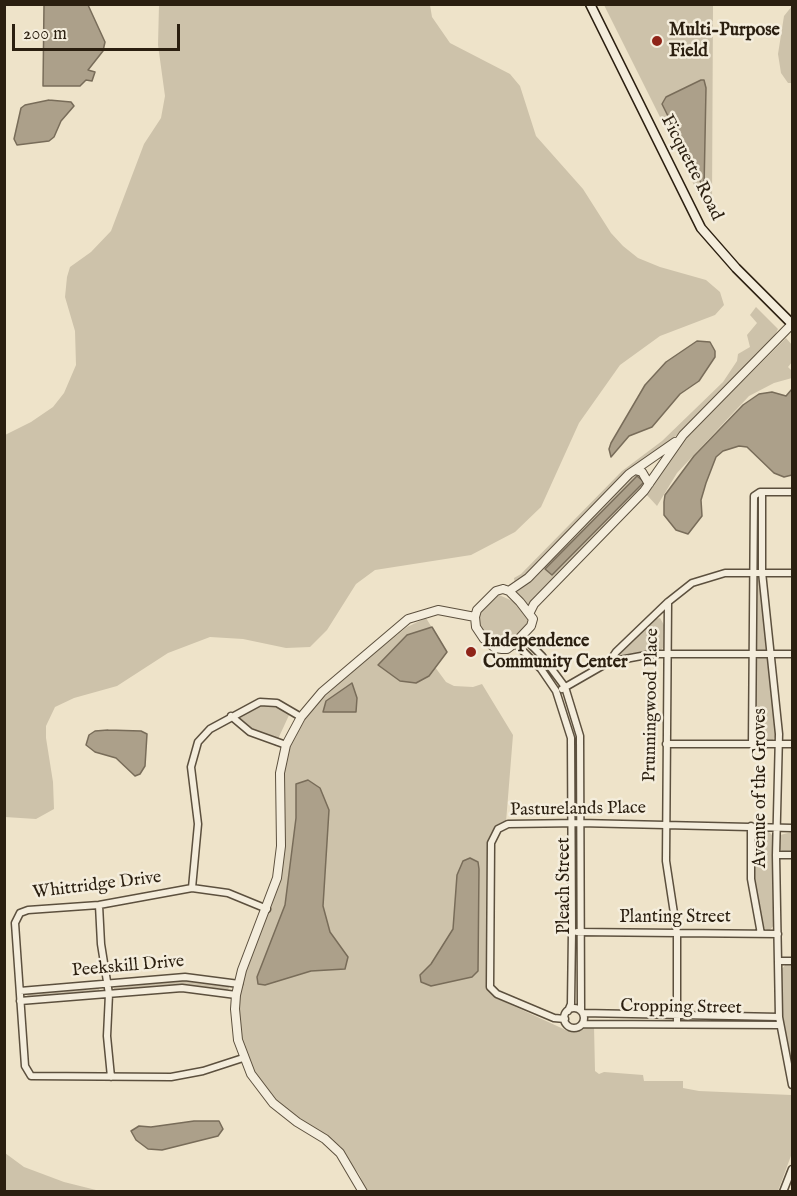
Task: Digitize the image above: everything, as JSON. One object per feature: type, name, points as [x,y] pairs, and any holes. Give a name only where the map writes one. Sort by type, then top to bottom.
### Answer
[{"type":"main road","name":"Ficquette Road","points":[[590,4],[701,228],[736,268],[792,324]]},
{"type":"street","points":[[509,591],[528,578],[635,470],[683,435],[792,324]]},
{"type":"street","points":[[530,612],[534,604],[649,484],[683,435]]},
{"type":"street","points":[[635,470],[642,472],[649,484]]},
{"type":"street","points":[[759,493],[792,492]]},
{"type":"street","name":"Avenue of the Groves","points":[[752,744],[753,572],[759,493]]},
{"type":"street","name":"Avenue of the Groves","points":[[759,493],[762,573],[772,654],[778,744],[776,855],[779,1021],[792,1083]]},
{"type":"street","points":[[609,662],[616,652],[668,602],[692,583],[711,576],[753,572],[792,573]]},
{"type":"street","points":[[503,589],[509,591],[530,612],[533,619],[531,626],[507,649],[495,648],[476,627],[477,610],[496,591],[503,589]]},
{"type":"street","name":"Prunningwood Place","points":[[668,602],[666,873],[677,933],[677,1023]]},
{"type":"street","points":[[363,1191],[340,1153],[325,1139],[273,1103],[243,1058],[235,1022],[236,995],[277,878],[281,846],[279,784],[286,746],[301,717],[322,692],[400,624],[417,615],[438,610],[475,617]]},
{"type":"street","name":"Pleach Street","points":[[522,636],[542,656],[565,687],[580,736],[582,1012]]},
{"type":"street","name":"Pleach Street","points":[[515,643],[541,669],[556,692],[571,738],[572,932],[571,1004],[568,1011]]},
{"type":"street","points":[[556,692],[609,662],[637,656],[792,654]]},
{"type":"street","points":[[192,888],[198,825],[191,758],[203,736],[252,704],[268,701],[277,703],[301,717]]},
{"type":"street","points":[[231,716],[250,732],[286,746]]},
{"type":"street","points":[[666,744],[792,744]]},
{"type":"street","name":"Pasturelands Place","points":[[564,1019],[554,1018],[497,994],[490,987],[491,843],[498,830],[508,824],[580,823],[792,828]]},
{"type":"street","points":[[751,826],[751,879],[761,934]]},
{"type":"street","points":[[776,855],[792,855]]},
{"type":"street","name":"Whittridge Drive","points":[[243,1058],[185,1075],[31,1076],[25,1066],[15,923],[20,913],[28,910],[99,905],[192,888],[228,893],[267,909]]},
{"type":"street","points":[[99,905],[101,944],[109,994],[107,1036],[111,1077]]},
{"type":"street","name":"Planting Street","points":[[572,932],[778,934]]},
{"type":"street","points":[[778,961],[792,961]]},
{"type":"street","name":"Peekskill Drive","points":[[20,991],[197,977],[239,984]]},
{"type":"street","name":"Peekskill Drive","points":[[20,1000],[188,988],[236,995]]},
{"type":"street","points":[[574,1008],[582,1012],[583,1024],[572,1028],[564,1019],[568,1011],[574,1008]]},
{"type":"street","name":"Cropping Street","points":[[582,1012],[779,1021]]},
{"type":"street","name":"Cropping Street","points":[[583,1024],[779,1021]]},
{"type":"street","points":[[783,1191],[792,1168]]},
{"type":"shaded area","points":[[44,5],[88,5],[105,42],[103,51],[88,70],[95,72],[92,81],[86,80],[80,86],[43,86]]},
{"type":"shaded area","points":[[159,5],[430,5],[432,17],[450,43],[510,74],[520,86],[536,136],[583,189],[611,233],[623,246],[638,258],[706,280],[720,292],[724,305],[715,315],[660,336],[620,365],[579,423],[541,507],[515,532],[471,555],[375,570],[356,584],[327,630],[310,647],[286,648],[243,639],[210,637],[168,653],[117,686],[74,698],[55,707],[46,726],[54,809],[36,819],[5,817],[5,435],[31,422],[53,407],[64,393],[76,365],[75,331],[65,297],[67,277],[70,267],[91,252],[111,231],[144,144],[161,118],[165,96],[158,45]]},
{"type":"shaded area","points":[[604,5],[713,5],[712,203],[704,205]]},
{"type":"shaded area","points":[[792,6],[792,83],[788,83],[781,73],[778,54],[784,16]]},
{"type":"shaded area","points":[[704,80],[706,88],[704,189],[662,104],[666,97]]},
{"type":"shaded area","points":[[49,100],[71,102],[74,106],[61,121],[54,137],[49,141],[17,145],[14,139],[21,108]]},
{"type":"shaded area","points":[[756,307],[778,329],[775,335],[680,432],[515,585],[514,578],[521,574],[622,471],[662,441],[723,382],[737,361],[738,354],[750,347],[747,335],[757,323],[750,315]]},
{"type":"shaded area","points":[[786,338],[792,345],[792,362],[788,367],[792,371],[792,378],[774,383],[749,396],[677,473],[657,506],[646,494],[685,439]]},
{"type":"shaded area","points":[[697,341],[710,342],[715,351],[715,357],[699,381],[680,394],[652,427],[629,436],[611,457],[609,449],[611,443],[645,385],[666,362]]},
{"type":"shaded area","points":[[792,389],[792,475],[784,477],[774,473],[747,447],[739,446],[723,451],[716,457],[706,483],[701,500],[702,516],[688,534],[676,530],[664,515],[665,495],[694,456],[743,405],[759,394],[772,392],[786,396]]},
{"type":"shaded area","points":[[636,473],[641,475],[647,484],[528,605],[516,593]]},
{"type":"shaded area","points":[[637,476],[644,482],[552,575],[545,569]]},
{"type":"shaded area","points":[[759,576],[768,649],[764,652],[756,650],[756,577]]},
{"type":"shaded area","points":[[499,595],[515,602],[528,620],[509,644],[503,645],[490,638],[478,624],[479,613]]},
{"type":"shaded area","points":[[426,618],[447,652],[435,667],[446,682],[454,686],[473,687],[482,684],[513,735],[506,822],[491,833],[488,840],[487,989],[494,997],[570,1032],[594,1026],[595,1071],[599,1074],[604,1072],[643,1075],[644,1081],[683,1081],[683,1088],[699,1091],[791,1095],[792,1153],[778,1191],[367,1192],[359,1174],[338,1147],[282,1107],[265,1089],[247,1060],[239,1028],[239,1000],[244,974],[279,882],[284,854],[283,769],[290,745],[310,711],[347,675],[407,627]]},
{"type":"shaded area","points":[[660,618],[664,625],[663,648],[659,651],[619,657],[619,653],[655,619]]},
{"type":"shaded area","points":[[432,627],[447,652],[429,676],[416,683],[400,681],[378,665],[407,635]]},
{"type":"shaded area","points":[[764,657],[769,659],[776,736],[771,742],[759,741],[754,737],[754,662]]},
{"type":"shaded area","points":[[352,683],[357,698],[356,712],[323,712],[326,701]]},
{"type":"shaded area","points":[[257,705],[277,706],[290,713],[278,739],[251,729],[240,721],[240,715]]},
{"type":"shaded area","points":[[95,731],[141,731],[147,734],[145,766],[140,774],[135,776],[116,758],[95,752],[86,745],[89,735]]},
{"type":"shaded area","points":[[308,780],[320,788],[329,810],[323,906],[330,932],[348,957],[345,969],[311,971],[265,985],[258,984],[257,977],[285,905],[296,818],[296,784]]},
{"type":"shaded area","points":[[768,831],[773,836],[775,924],[769,931],[762,927],[753,881],[753,833]]},
{"type":"shaded area","points":[[792,832],[792,852],[783,852],[779,848],[780,835]]},
{"type":"shaded area","points":[[470,858],[478,862],[479,869],[478,971],[472,977],[431,986],[421,982],[420,975],[431,964],[453,929],[457,875],[463,861]]},
{"type":"shaded area","points":[[786,964],[792,964],[792,1066],[783,1026],[781,970]]},
{"type":"shaded area","points":[[185,979],[229,986],[229,988],[226,991],[193,986],[113,990],[114,988]]},
{"type":"shaded area","points":[[99,989],[101,993],[27,996],[29,993]]},
{"type":"shaded area","points":[[194,1121],[219,1121],[223,1129],[218,1136],[162,1150],[148,1149],[136,1140],[131,1131],[139,1126],[151,1127]]},
{"type":"shaded area","points":[[5,1153],[24,1167],[64,1182],[100,1191],[5,1191]]},
{"type":"place","name":"Multi-Purpose Field","points":[[657,41]]},
{"type":"place","name":"Independence Community Center","points":[[471,652]]}]
